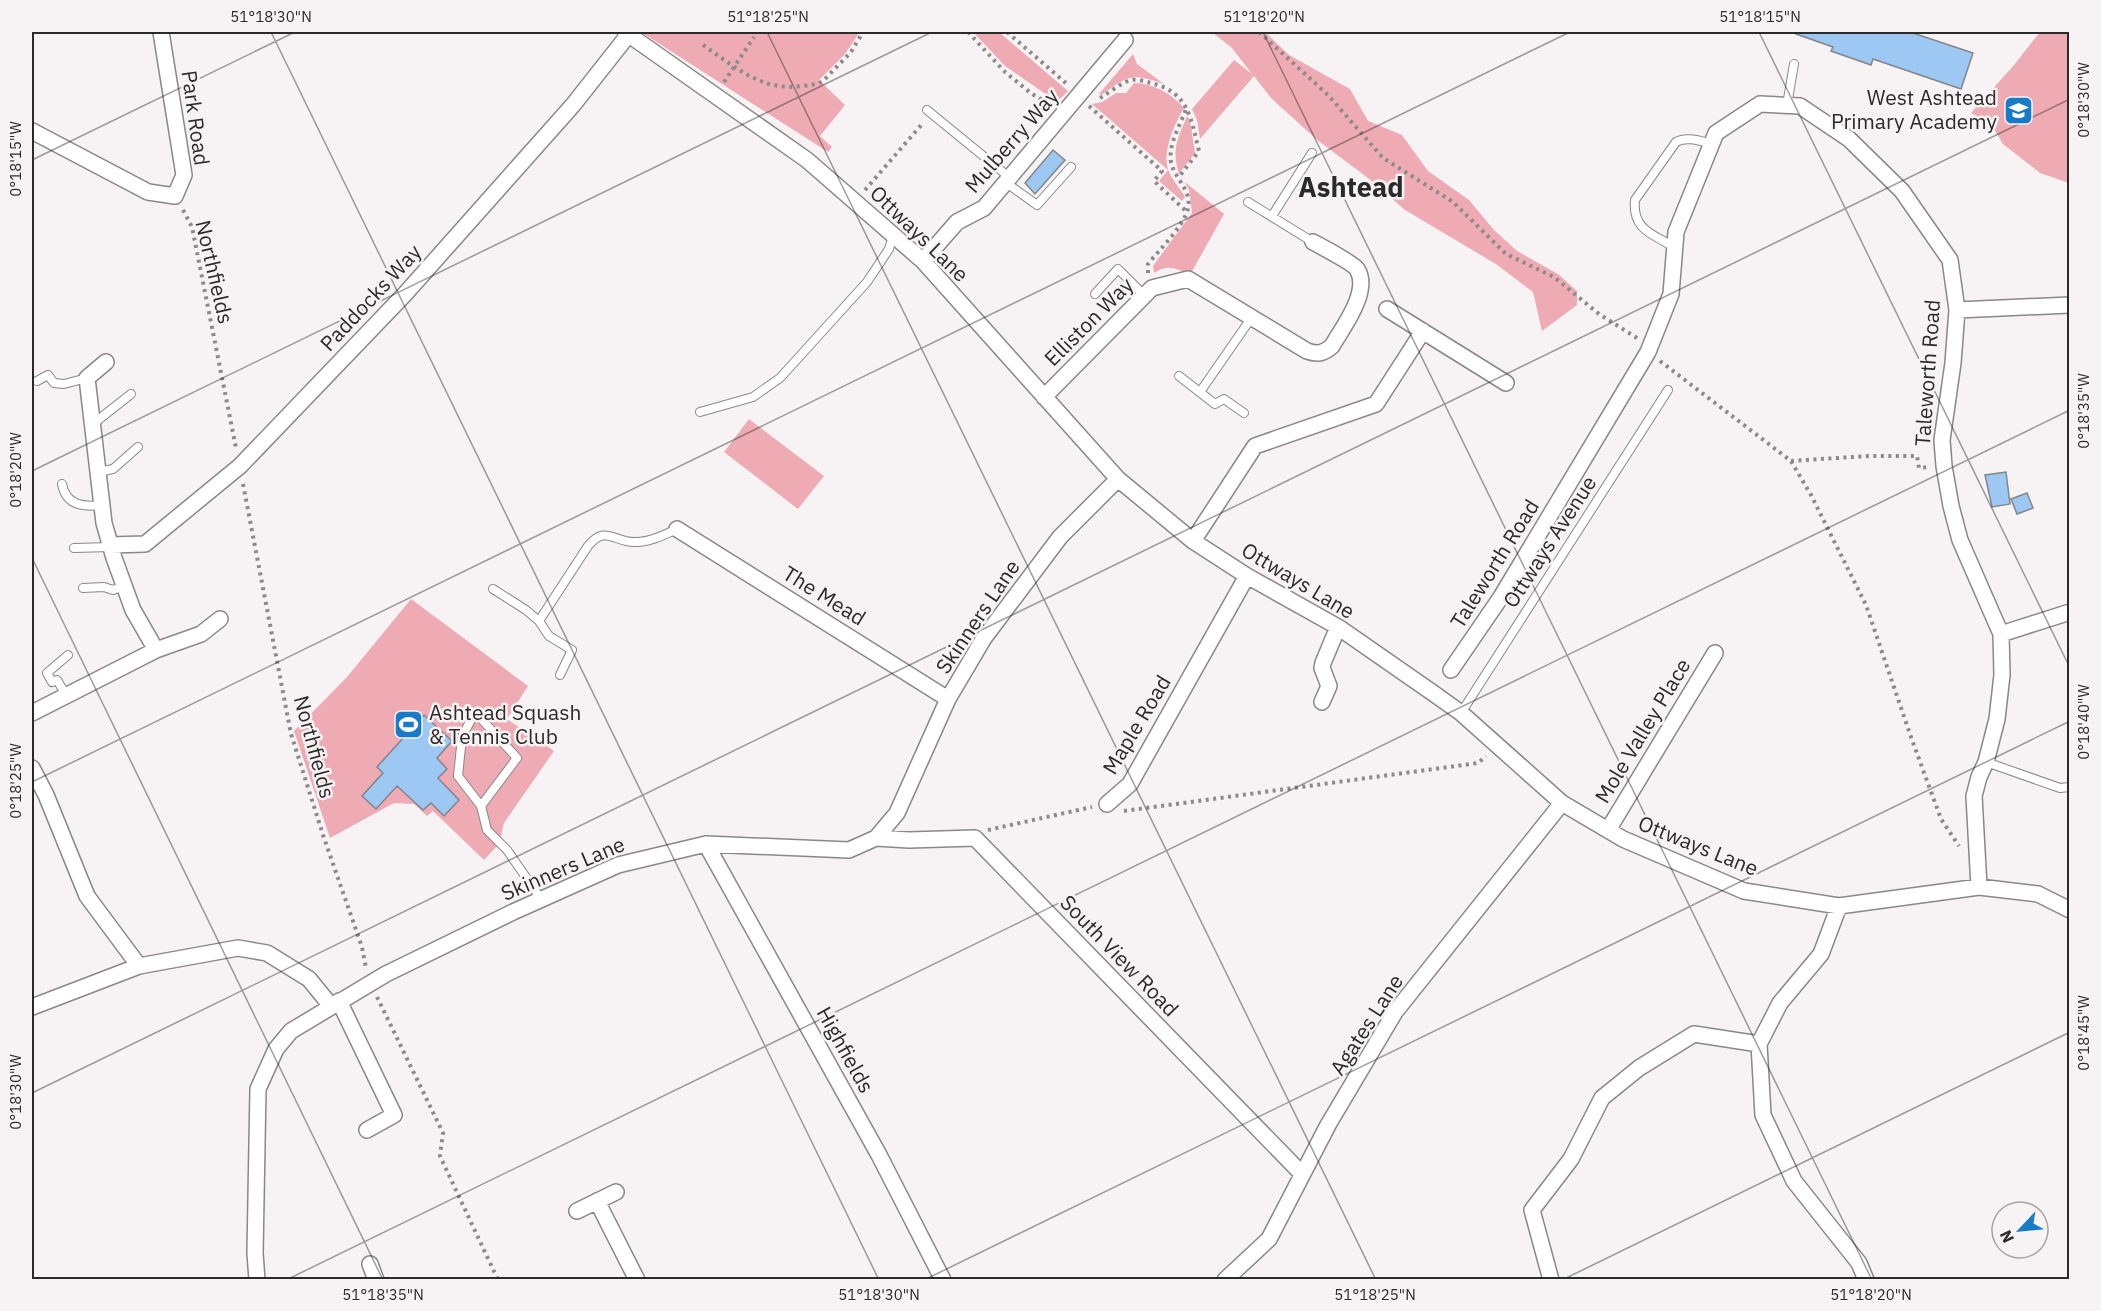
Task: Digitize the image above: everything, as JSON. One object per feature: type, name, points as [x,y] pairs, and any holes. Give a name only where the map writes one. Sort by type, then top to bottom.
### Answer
[{"type":"street","name":"Park Road","points":[[161,32],[184,175],[175,196]]},
{"type":"street","name":"Ottways Lane","points":[[627,33],[807,160],[923,261],[1118,479],[1193,541],[1247,576],[1338,627],[1461,712],[1562,803],[1623,839],[1744,891],[1839,906],[1979,887],[2038,894],[2070,910]]},
{"type":"street","name":"Paddocks Way","points":[[110,546],[145,544],[240,466],[405,294],[573,105],[627,33]]},
{"type":"street","name":"Mulberry Way","points":[[923,261],[957,222],[984,208],[1064,113],[1084,96],[1126,35]]},
{"type":"street","name":"Taleworth Road","points":[[1451,670],[1501,597],[1649,349],[1671,294],[1676,232],[1716,134],[1760,104],[1800,106],[1849,139],[1902,191],[1950,260],[1957,310],[1953,363],[1942,440],[1944,466],[1960,540],[2001,634],[2002,675],[1997,719],[1974,796],[1979,887]]},
{"type":"street","points":[[32,131],[148,192],[175,196]]},
{"type":"street","name":"Elliston Way","points":[[1044,397],[1149,292],[1188,279],[1314,353],[1326,351],[1332,346],[1359,297],[1362,283],[1356,268],[1313,242]]},
{"type":"street","points":[[1957,310],[2070,304]]},
{"type":"street","points":[[1387,309],[1506,383]]},
{"type":"street","points":[[1193,541],[1255,446],[1376,404],[1424,332]]},
{"type":"street","points":[[106,362],[87,378],[104,523],[133,610],[156,650]]},
{"type":"street","name":"Skinners Lane","points":[[257,1280],[255,1253],[258,1089],[276,1050],[291,1031],[369,983],[541,899],[618,865],[706,844],[849,850],[876,838],[897,813],[948,699],[984,638],[1060,537],[1118,479]]},
{"type":"street","name":"The Mead","points":[[677,530],[948,699]]},
{"type":"street","name":"Maple Road","points":[[1107,804],[1130,784],[1247,576]]},
{"type":"street","points":[[2001,634],[2070,612]]},
{"type":"street","points":[[32,713],[156,650],[201,634],[220,619]]},
{"type":"street","points":[[1322,702],[1329,687],[1322,668],[1323,663],[1338,627]]},
{"type":"street","name":"Mole Valley Place","points":[[1608,830],[1715,653]]},
{"type":"street","points":[[32,768],[46,795],[87,896],[139,966]]},
{"type":"street","name":"Agates Lane","points":[[1225,1280],[1269,1239],[1302,1174],[1395,1012],[1562,803]]},
{"type":"street","points":[[876,838],[909,840],[975,838]]},
{"type":"street","name":"South View Road","points":[[975,838],[1302,1174]]},
{"type":"street","name":"Highfields","points":[[706,844],[879,1155],[943,1280]]},
{"type":"street","points":[[1839,906],[1821,954],[1780,1003],[1759,1044],[1763,1115],[1794,1181],[1859,1263],[1866,1280]]},
{"type":"street","points":[[32,1006],[139,966],[238,948],[267,953],[309,979],[335,1003],[394,1115],[367,1130]]},
{"type":"street","points":[[1551,1280],[1533,1210],[1571,1159],[1602,1098],[1639,1068],[1694,1034],[1759,1044]]},
{"type":"street","points":[[577,1211],[616,1192]]},
{"type":"street","points":[[597,1201],[637,1280]]},
{"type":"street","points":[[370,1264],[376,1280]]},
{"type":"lane","points":[[1787,105],[1794,64]]},
{"type":"lane","points":[[929,111],[1037,205],[1071,167]]},
{"type":"lane","points":[[1675,247],[1644,229],[1636,221],[1635,200],[1676,142],[1681,139],[1690,139],[1712,144]]},
{"type":"lane","points":[[1272,216],[1312,153]]},
{"type":"lane","points":[[1248,202],[1313,242]]},
{"type":"lane","points":[[700,412],[753,397],[780,378],[867,282],[889,249],[893,236]]},
{"type":"lane","points":[[1095,294],[1119,269],[1149,292]]},
{"type":"lane","points":[[1200,392],[1252,317]]},
{"type":"lane","points":[[37,381],[48,375],[54,383],[64,384],[87,378]]},
{"type":"lane","points":[[1179,376],[1215,404],[1224,399],[1244,413]]},
{"type":"lane","name":"Ottways Avenue","points":[[1461,712],[1668,390]]},
{"type":"lane","points":[[92,425],[131,394]]},
{"type":"lane","points":[[98,472],[113,469],[138,447]]},
{"type":"lane","points":[[62,484],[62,488],[75,504],[86,507],[102,505]]},
{"type":"lane","points":[[538,621],[597,536],[608,535],[634,543],[648,541],[677,530]]},
{"type":"lane","points":[[74,548],[110,546]]},
{"type":"lane","points":[[83,588],[104,587],[113,590],[124,586]]},
{"type":"lane","points":[[493,589],[526,610],[549,636],[572,650],[560,675]]},
{"type":"lane","points":[[66,695],[57,680],[52,682],[47,673],[68,655]]},
{"type":"lane","points":[[481,806],[517,758],[475,712],[462,737],[458,776],[481,806],[487,830],[507,850],[541,899]]},
{"type":"lane","points":[[1986,762],[2060,788],[2070,787]]},
{"type":"path","points":[[703,45],[758,81],[785,89],[819,84],[851,52],[863,32]]},
{"type":"path","points":[[968,32],[1005,72],[1032,94],[1064,113]]},
{"type":"path","points":[[1007,32],[1084,96],[1096,100],[1128,81],[1136,79],[1165,87],[1185,104],[1194,121],[1200,150],[1178,178]]},
{"type":"path","points":[[1259,32],[1328,94],[1383,158],[1453,202],[1506,254],[1554,277],[1791,461],[1811,495],[1866,605],[1941,819],[1960,847]]},
{"type":"path","points":[[733,66],[754,37]]},
{"type":"path","points":[[1084,96],[1085,102],[1162,171],[1154,181],[1187,212]]},
{"type":"path","points":[[1149,292],[1148,264],[1187,212],[1188,197],[1173,172],[1170,160],[1171,146],[1186,108]]},
{"type":"path","points":[[855,202],[929,111]]},
{"type":"path","name":"Northfields","points":[[175,196],[192,227],[291,734],[362,947],[369,983],[443,1133],[440,1156],[498,1280]]},
{"type":"path","points":[[1791,461],[1868,456],[1917,456],[1919,468],[1944,466]]},
{"type":"path","points":[[1107,804],[1125,811],[1478,763],[1499,746]]},
{"type":"path","name":"Maple Road","points":[[975,838],[989,830],[1107,804]]},
{"type":"shaded area","points":[[641,32],[860,32],[844,55],[819,80],[845,105],[820,136],[832,147],[828,152]]},
{"type":"shaded area","points":[[973,32],[999,32],[1068,91],[1057,102],[1005,66]]},
{"type":"shaded area","points":[[1212,32],[1265,32],[1289,55],[1350,89],[1368,121],[1402,135],[1428,171],[1469,200],[1494,230],[1517,251],[1558,274],[1577,291],[1577,305],[1542,331],[1533,292],[1496,264],[1405,210],[1368,178],[1316,139],[1271,98],[1254,76],[1200,139],[1197,120],[1192,109],[1234,60],[1252,74],[1232,48]]},
{"type":"shaded area","points":[[2040,32],[2069,32],[2069,183],[2040,173],[2003,144],[1991,124],[1971,113]]},
{"type":"shaded area","points":[[1133,54],[1137,64],[1164,84],[1144,78],[1130,78],[1101,95],[1099,94]]},
{"type":"shaded area","points":[[1134,83],[1161,90],[1184,108],[1176,122],[1167,156],[1169,172],[1185,197],[1182,201],[1159,181],[1168,170],[1092,104],[1102,102],[1116,93],[1126,93]]},
{"type":"shaded area","points":[[1187,116],[1190,120],[1195,153],[1179,174],[1176,150]]},
{"type":"shaded area","points":[[1185,182],[1224,214],[1190,275],[1172,268],[1154,273],[1153,266],[1192,213],[1189,190]]},
{"type":"shaded area","points":[[749,419],[824,476],[798,509],[724,452]]},
{"type":"shaded area","name":"Ashtead Squash & Tennis Club","points":[[411,599],[528,686],[507,719],[554,751],[504,823],[499,844],[484,860],[433,811],[427,816],[414,804],[394,803],[330,838],[294,731],[347,677]]},
{"type":"building","points":[[1797,32],[1910,32],[1973,53],[1961,89],[1873,59],[1871,65],[1831,51],[1833,47],[1796,34]]},
{"type":"building","points":[[1053,150],[1065,160],[1035,194],[1025,183]]},
{"type":"building","points":[[2006,472],[2010,504],[1992,507],[1985,475]]},
{"type":"building","points":[[2027,493],[2033,508],[2017,514],[2011,499]]},
{"type":"building","points":[[424,715],[452,741],[437,758],[447,769],[438,778],[459,800],[444,816],[431,803],[423,810],[397,786],[376,809],[362,796],[383,773],[377,767]]},
{"type":"place","name":"West Ashtead Primary Academy","points":[[2018,110]]},
{"type":"place","name":"Ashtead Squash & Tennis Club","points":[[408,725]]},
{"type":"district","name":"Ashtead","points":[[1351,188]]}]
